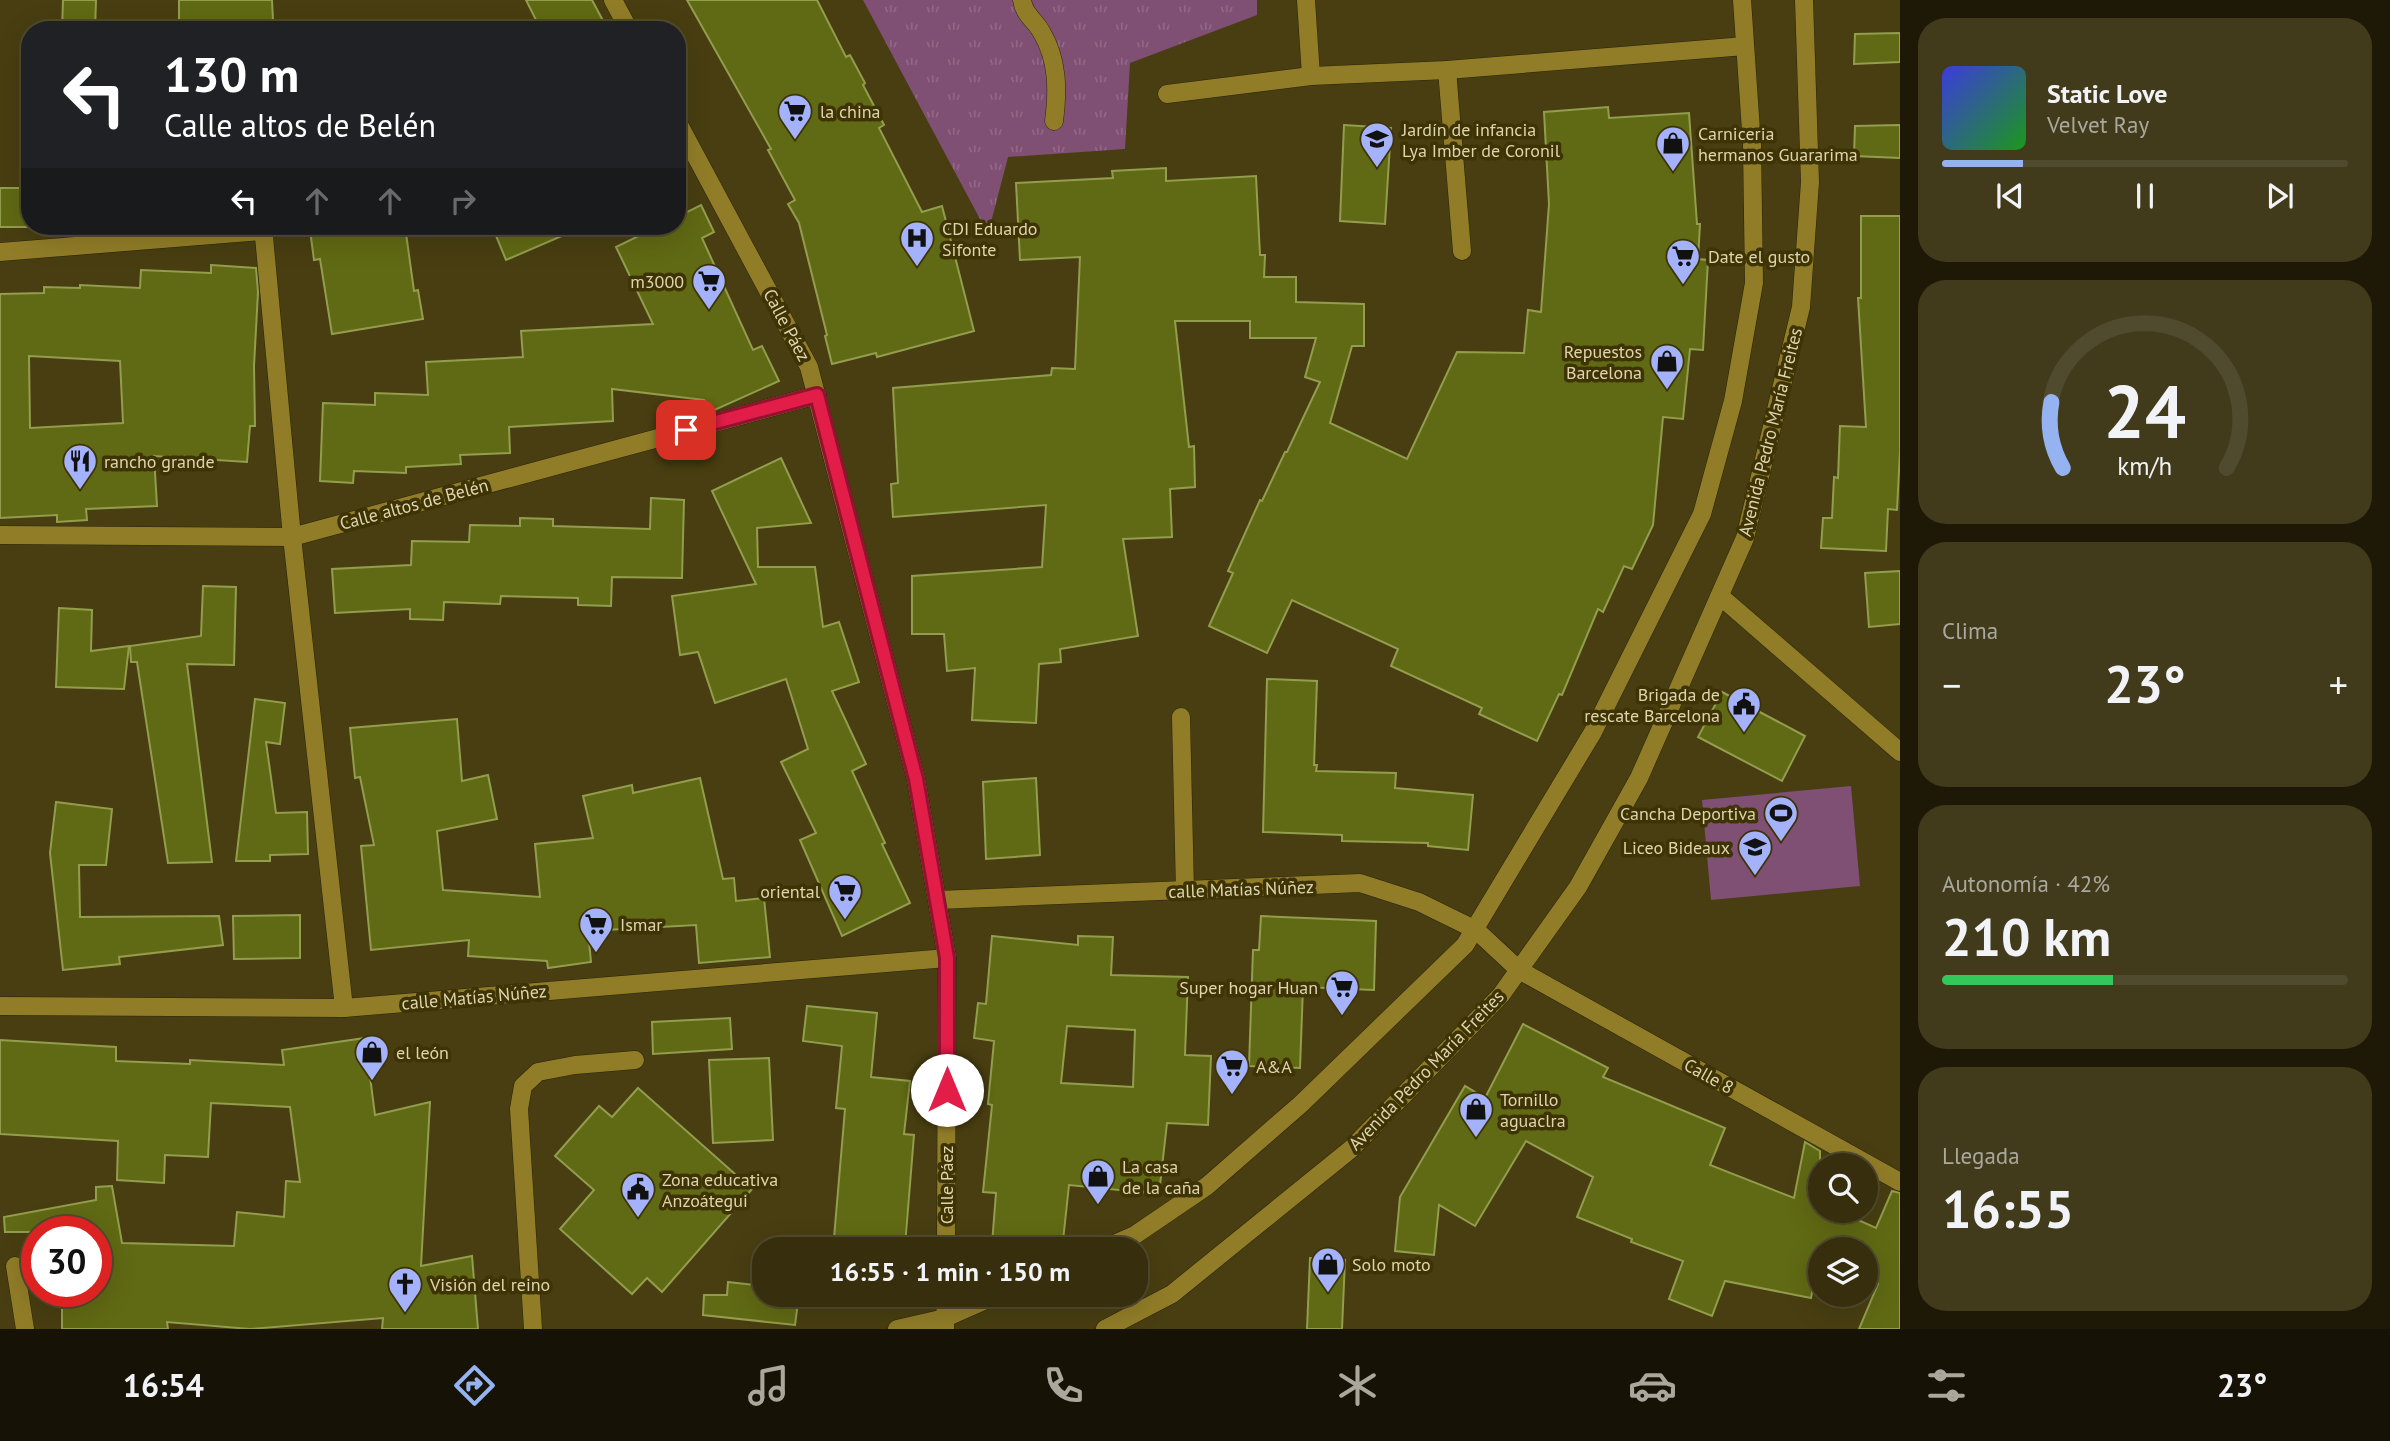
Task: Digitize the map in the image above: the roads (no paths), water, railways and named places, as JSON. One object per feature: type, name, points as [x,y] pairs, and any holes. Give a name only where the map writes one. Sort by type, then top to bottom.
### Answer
[{"type":"street","points":[[613,0],[624,21]]},
{"type":"street","points":[[1022,0],[1028,17],[1042,31],[1052,57],[1058,93],[1054,121]]},
{"type":"street","points":[[1306,0],[1311,76]]},
{"type":"street","points":[[1130,1237],[1207,1186],[1301,1104],[1465,945],[1593,733],[1702,514],[1733,401],[1754,283],[1752,145],[1742,0]]},
{"type":"street","name":"Avenida Pedro María Freites","points":[[1105,1329],[1172,1294],[1352,1149],[1501,995],[1578,887],[1639,778],[1745,538],[1801,307],[1810,182],[1804,0]]},
{"type":"street","points":[[1167,94],[1311,76],[1447,70],[1745,46]]},
{"type":"street","points":[[1447,70],[1462,251]]},
{"type":"street","name":"Calle Páez","points":[[686,138],[809,367],[916,779],[947,958],[946,1237]]},
{"type":"street","points":[[0,252],[194,235]]},
{"type":"street","points":[[264,235],[292,537],[344,1008]]},
{"type":"street","name":"Calle altos de Belén","points":[[0,535],[292,537],[817,395]]},
{"type":"street","points":[[1720,596],[1900,752]]},
{"type":"street","points":[[1181,717],[1185,891]]},
{"type":"street","name":"calle Matías Núñez","points":[[938,901],[1360,883],[1419,902],[1476,930],[1519,970]]},
{"type":"street","name":"calle Matías Núñez","points":[[0,1006],[344,1008],[947,958]]},
{"type":"street","name":"Calle 8","points":[[1519,970],[1900,1182]]},
{"type":"street","points":[[533,1329],[519,1110],[523,1086],[538,1072],[575,1065],[635,1060]]},
{"type":"street","points":[[15,1266],[25,1329]]},
{"type":"street","points":[[897,1329],[945,1323],[975,1307]]},
{"type":"place","name":"la china","points":[[795,141]]},
{"type":"place","name":"Jardín de infancia Lya Imber de Coronil","points":[[1377,169]]},
{"type":"place","name":"Carniceria hermanos Guararima","points":[[1673,173]]},
{"type":"place","name":"CDI Eduardo Sifonte","points":[[917,268]]},
{"type":"place","name":"Date el gusto","points":[[1683,286]]},
{"type":"place","name":"m3000","points":[[709,311]]},
{"type":"place","name":"Repuestos Barcelona","points":[[1667,391]]},
{"type":"place","name":"rancho grande","points":[[80,491]]},
{"type":"place","name":"Brigada de rescate Barcelona","points":[[1744,734]]},
{"type":"place","name":"Cancha Deportiva","points":[[1781,843]]},
{"type":"place","name":"Liceo Bideaux","points":[[1755,877]]},
{"type":"place","name":"oriental","points":[[845,921]]},
{"type":"place","name":"Ismar","points":[[596,954]]},
{"type":"place","name":"Super hogar Huan","points":[[1342,1017]]},
{"type":"place","name":"el león","points":[[372,1082]]},
{"type":"place","name":"A&A","points":[[1232,1096]]},
{"type":"place","name":"Tornillo aguaclra","points":[[1476,1139]]},
{"type":"place","name":"La casa de la caña","points":[[1098,1206]]},
{"type":"place","name":"Zona educativa Anzoátegui","points":[[638,1219]]},
{"type":"place","name":"Solo moto","points":[[1328,1294]]},
{"type":"place","name":"Visión del reino","points":[[405,1314]]}]
